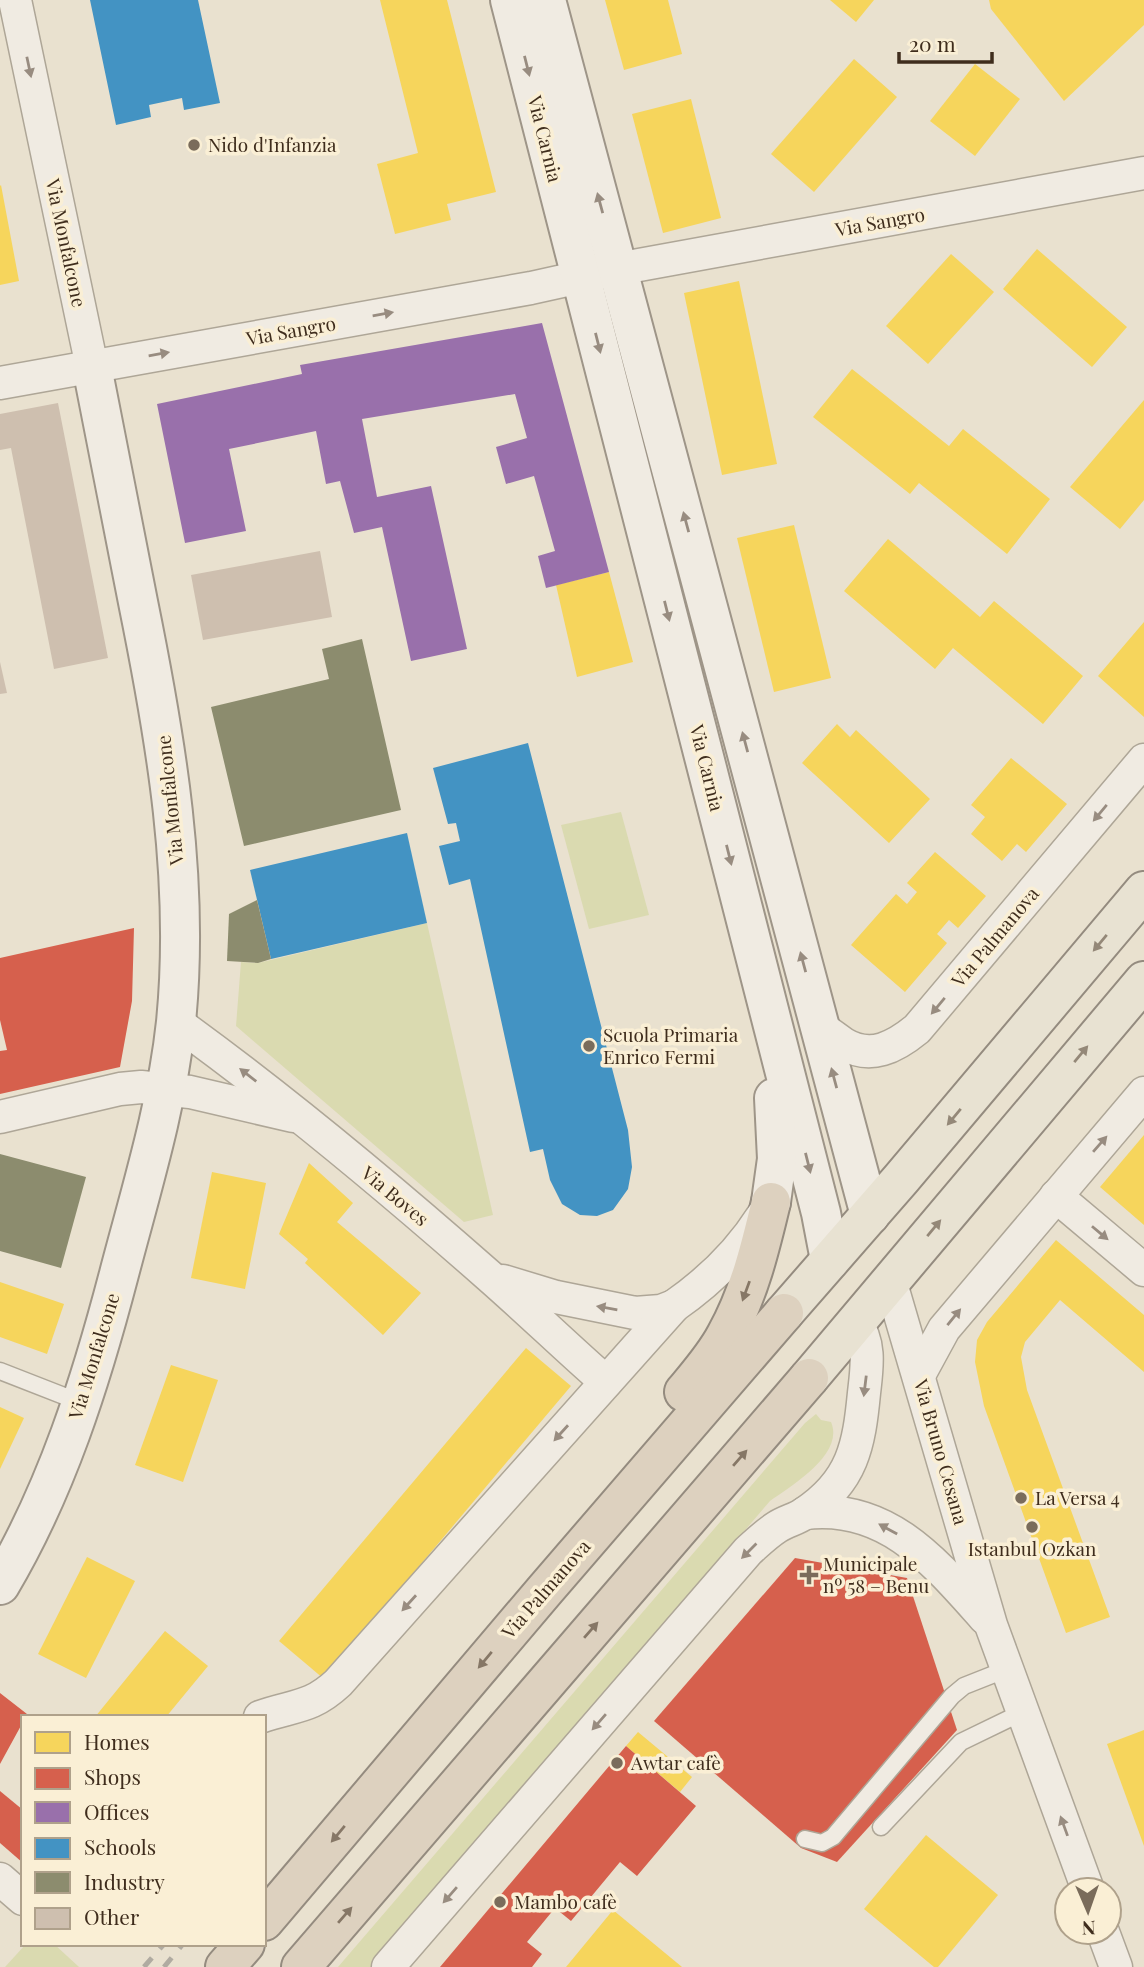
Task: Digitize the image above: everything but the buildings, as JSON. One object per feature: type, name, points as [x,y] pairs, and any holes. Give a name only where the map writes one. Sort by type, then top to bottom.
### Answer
[{"type":"highway","points":[[545,1590],[562,1547],[725,1336],[746,1293],[771,1202]]},
{"type":"highway","name":"Via Palmanova","points":[[266,1919],[784,1313]]},
{"type":"highway","points":[[301,1967],[808,1378]]},
{"type":"highway","points":[[225,1967],[242,1946]]},
{"type":"main road","name":"Via Palmanova","points":[[784,1313],[1144,891]]},
{"type":"main road","points":[[808,1378],[1144,981]]},
{"type":"main road","points":[[870,1215],[890,1280]]},
{"type":"main road","points":[[830,1260],[838,1298],[855,1321]]},
{"type":"street","name":"Via Monfalcone","points":[[0,1585],[32,1526],[82,1402],[110,1312],[166,1088],[176,1022],[180,921],[171,788],[156,692],[92,367],[15,0]]},
{"type":"street","name":"Via Carnia","points":[[510,0],[714,623],[870,1215]]},
{"type":"street","name":"Via Carnia","points":[[547,0],[599,273],[767,1002],[821,1213],[830,1260]]},
{"type":"street","name":"Via Sangro","points":[[0,383],[1144,173]]},
{"type":"street","name":"Via Palmanova","points":[[820,1028],[845,1045],[871,1053],[896,1045],[917,1030],[1144,760]]},
{"type":"street","points":[[266,1716],[302,1707],[332,1688],[674,1306],[698,1289],[736,1253],[771,1202],[776,1177],[777,1139],[767,1002]]},
{"type":"street","name":"Via Boves","points":[[176,1022],[211,1046],[301,1118],[488,1275],[606,1382]]},
{"type":"street","name":"Via Boves","points":[[0,1117],[127,1088],[166,1088],[301,1118]]},
{"type":"street","points":[[919,1375],[944,1329],[1144,1093]]},
{"type":"street","points":[[1056,1196],[1144,1270]]},
{"type":"street","name":"Via Boves","points":[[488,1275],[548,1296],[635,1313],[661,1311],[674,1306]]},
{"type":"street","name":"Via Bruno Cesana","points":[[890,1280],[991,1625],[1083,1876]]},
{"type":"street","points":[[388,1967],[748,1551],[777,1527],[805,1513],[846,1471],[859,1439],[867,1372],[863,1334],[855,1321]]},
{"type":"street","name":"Via Bruno Cesana","points":[[805,1513],[851,1513],[897,1534],[942,1570],[991,1625]]},
{"type":"street","points":[[0,1879],[21,1897]]},
{"type":"street","points":[[1108,1946],[1116,1967]]},
{"type":"lane","points":[[0,1371],[82,1402]]},
{"type":"lane","points":[[805,1839],[822,1843],[833,1837],[952,1696],[964,1686],[1007,1668]]},
{"type":"lane","points":[[881,1827],[961,1742],[1023,1713]]},
{"type":"green space","points":[[621,812],[649,915],[589,929],[561,825]]},
{"type":"green space","points":[[427,923],[493,1215],[464,1222],[236,1026],[241,962],[258,963]]},
{"type":"green space","points":[[816,1414],[821,1420],[831,1422],[833,1434],[830,1446],[814,1468],[770,1501],[371,1967],[338,1967],[805,1423]]},
{"type":"green space","points":[[24,1946],[56,1946],[79,1967],[5,1967]]},
{"type":"railway","points":[[144,1967],[162,1946]]},
{"type":"railway","points":[[164,1967],[181,1946]]},
{"type":"place","name":"Nido d'Infanzia","points":[[194,145]]},
{"type":"place","name":"Scuola Primaria Enrico Fermi","points":[[589,1046]]},
{"type":"place","name":"La Versa 4","points":[[1021,1498]]},
{"type":"place","name":"Istanbul Ozkan","points":[[1032,1527]]},
{"type":"place","name":"Municipale nº 58 – Benu","points":[[809,1575]]},
{"type":"place","name":"Awtar cafè","points":[[617,1763]]},
{"type":"place","name":"Mambo cafè","points":[[500,1902]]}]
